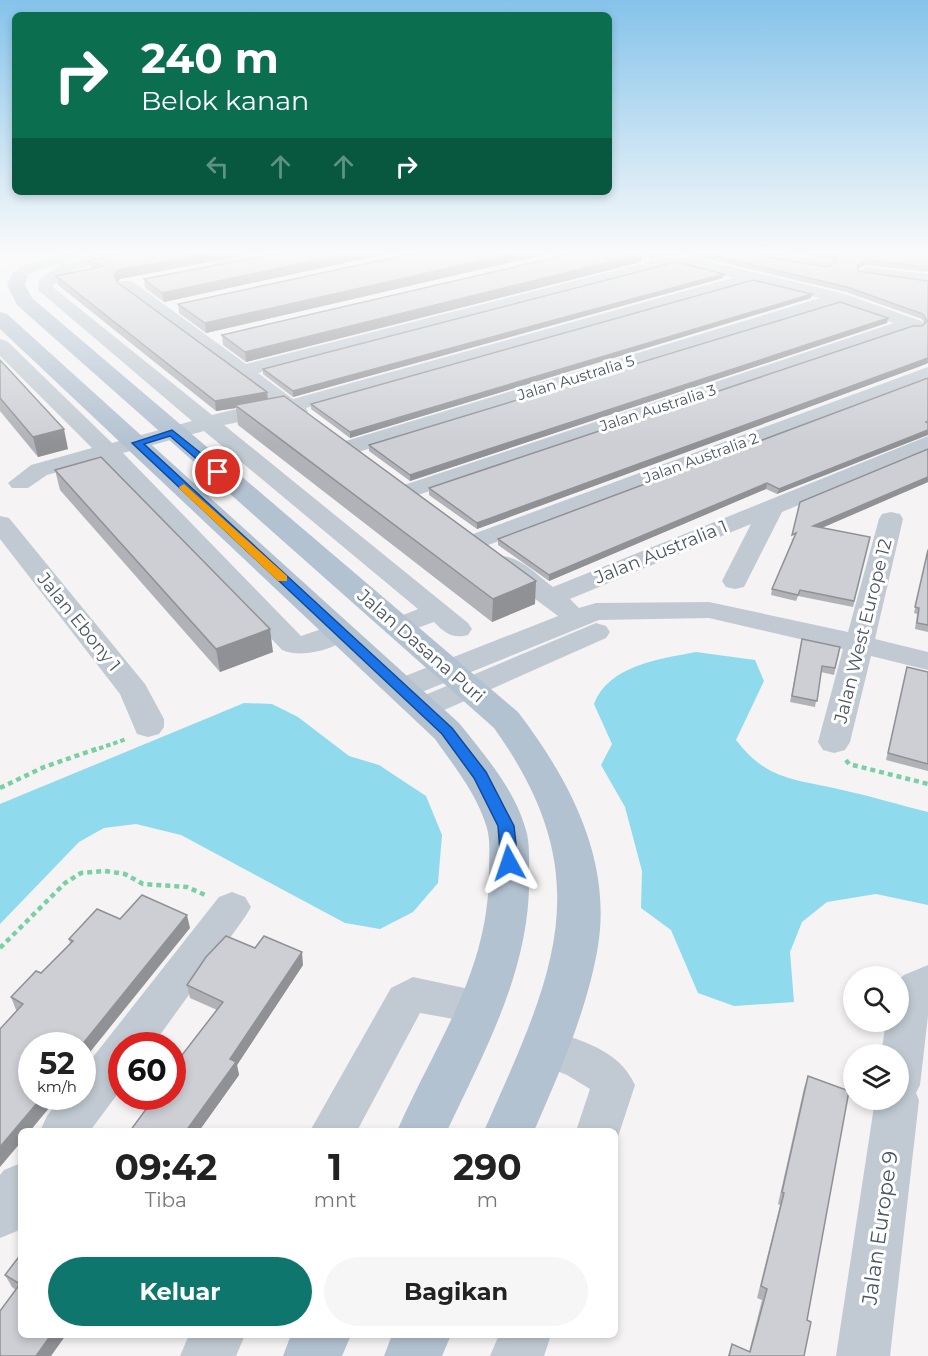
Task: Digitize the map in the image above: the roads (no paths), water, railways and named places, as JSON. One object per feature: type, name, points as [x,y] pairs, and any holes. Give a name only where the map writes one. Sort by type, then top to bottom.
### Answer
[{"type":"main road","name":"Jalan Dasana Puri","points":[[37,317],[144,447],[398,627],[506,720],[532,753],[562,809],[577,870],[577,944],[553,1029],[511,1128]]},
{"type":"main road","name":"Jalan Dasana Puri","points":[[0,318],[144,447],[447,731],[481,776],[506,826],[511,881],[501,960],[482,1007],[423,1128]]},
{"type":"main road","points":[[312,1356],[321,1338]]},
{"type":"main road","points":[[413,1356],[421,1338]]},
{"type":"street","points":[[79,317],[458,629]]},
{"type":"street","points":[[169,317],[242,371],[282,408]]},
{"type":"street","points":[[242,371],[451,317]]},
{"type":"street","points":[[10,485],[46,480],[144,447],[213,427],[254,421],[282,408],[608,317]]},
{"type":"street","name":"Jalan Australia 5","points":[[282,408],[323,431],[356,454],[779,317]]},
{"type":"street","points":[[892,317],[919,327]]},
{"type":"street","name":"Jalan Australia 3","points":[[426,506],[398,486],[919,327]]},
{"type":"street","points":[[202,342],[225,336]]},
{"type":"street","points":[[0,345],[144,447]]},
{"type":"street","name":"Jalan Australia 2","points":[[474,542],[928,373]]},
{"type":"street","name":"Jalan Australia 1","points":[[474,542],[559,604],[772,507],[928,443]]},
{"type":"street","name":"Jalan Australia 1","points":[[735,581],[772,507]]},
{"type":"street","name":"Jalan West Europe 12","points":[[834,742],[891,519]]},
{"type":"street","name":"Jalan Ebony 1","points":[[0,523],[134,691],[148,719],[148,727]]},
{"type":"street","points":[[455,527],[474,542]]},
{"type":"street","points":[[412,699],[607,627],[619,614],[654,608],[708,610],[928,661]]},
{"type":"street","points":[[398,627],[436,611]]},
{"type":"street","points":[[138,1032],[232,907]]},
{"type":"street","points":[[903,1044],[910,995],[918,987],[928,982]]},
{"type":"street","points":[[335,1128],[406,1000],[413,994],[482,1007]]},
{"type":"street","points":[[545,1047],[597,1068],[607,1076],[613,1085],[600,1128]]},
{"type":"street","points":[[65,1128],[108,1072]]},
{"type":"street","name":"Jalan Europe 9","points":[[863,1356],[896,1110]]},
{"type":"street","points":[[0,1214],[18,1190]]},
{"type":"street","points":[[207,1356],[217,1338]]},
{"type":"street","points":[[517,1356],[524,1338]]},
{"type":"water","points":[[696,652],[755,660],[764,681],[736,740],[759,764],[796,780],[928,812],[928,905],[876,894],[827,902],[802,922],[790,952],[794,1002],[734,1006],[698,993],[671,930],[641,908],[642,871],[625,807],[601,765],[612,744],[594,704],[601,691],[623,672],[652,661]]},
{"type":"water","points":[[244,703],[272,704],[298,717],[349,756],[379,765],[426,796],[442,835],[438,883],[413,912],[380,929],[345,923],[181,835],[136,824],[104,828],[79,842],[0,924],[0,804]]}]
